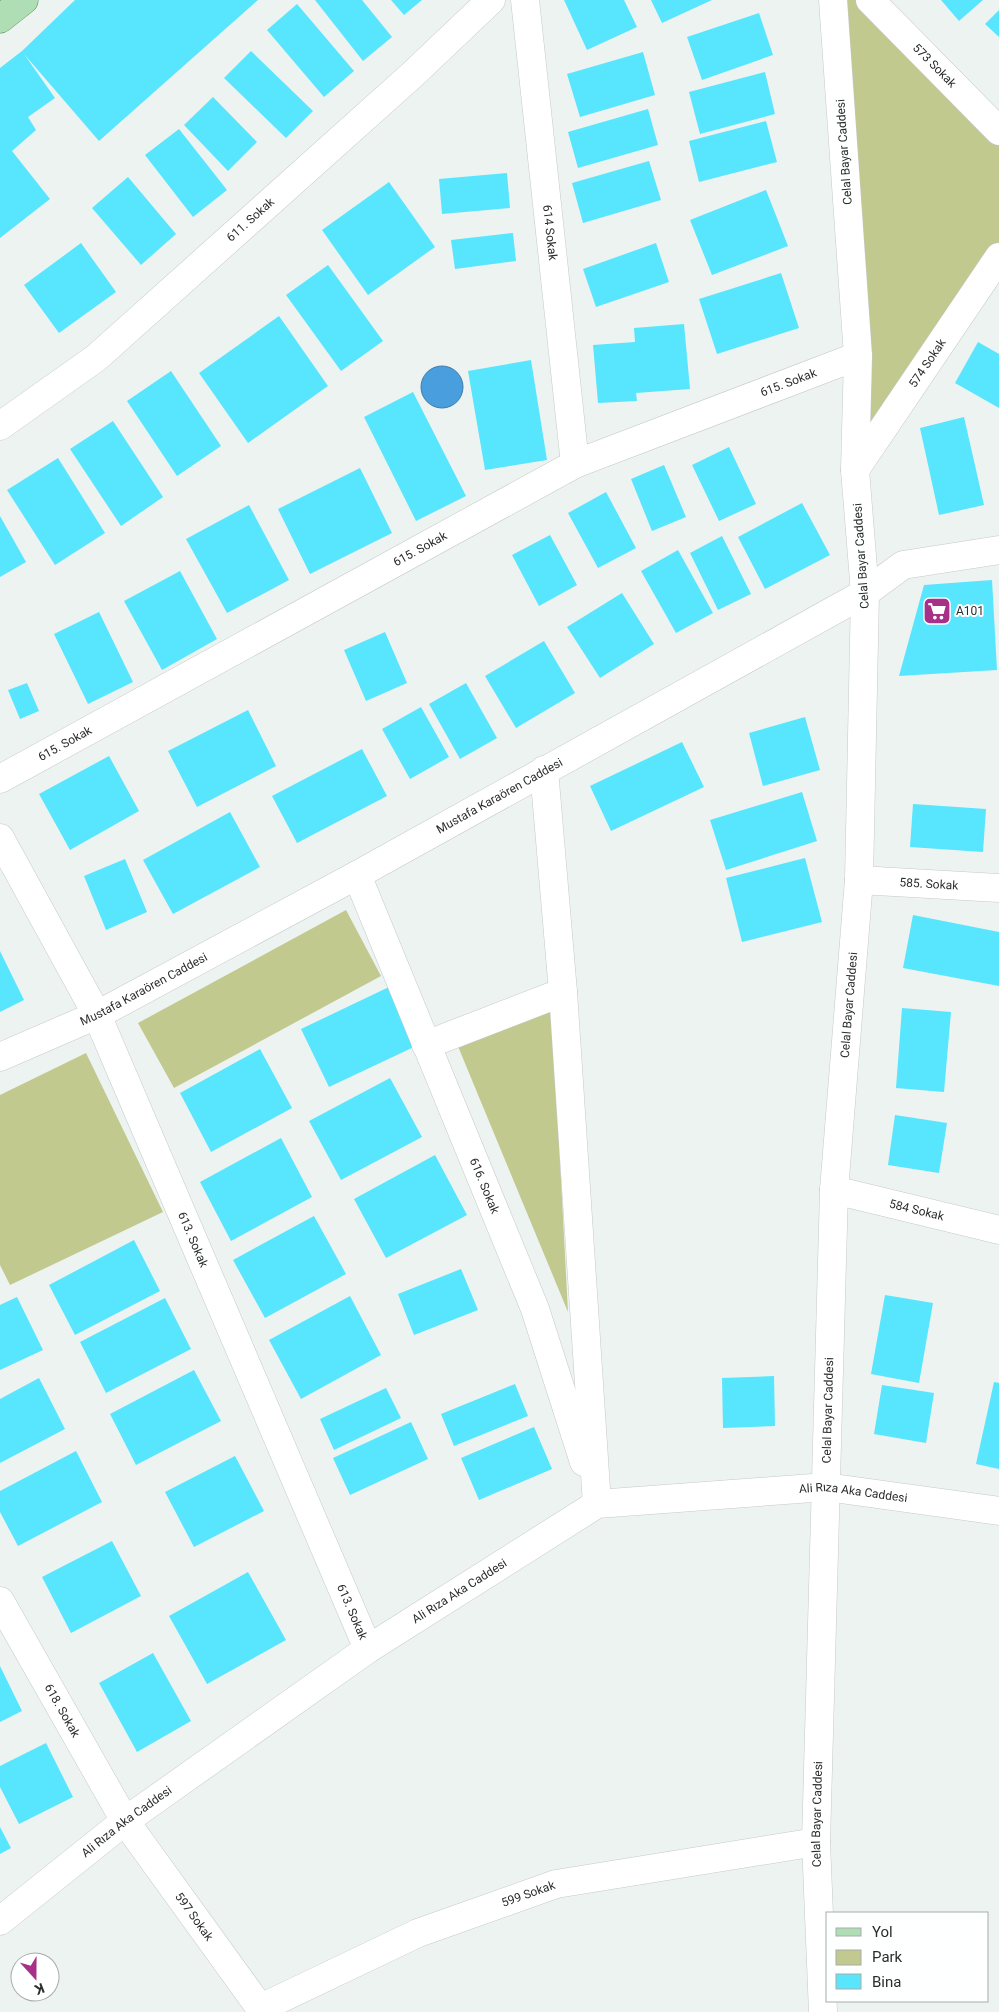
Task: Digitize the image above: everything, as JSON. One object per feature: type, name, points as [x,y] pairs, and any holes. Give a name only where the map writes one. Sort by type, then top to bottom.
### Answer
[{"type":"main road","points":[[0,19],[24,0]]},
{"type":"street","name":"611. Sokak","points":[[0,426],[96,358],[405,82],[491,0]]},
{"type":"street","name":"614 Sokak","points":[[525,0],[575,464]]},
{"type":"street","name":"Celal Bayar Caddesi","points":[[823,2012],[816,1842],[834,1190],[859,880],[865,593],[855,470],[858,356],[833,0]]},
{"type":"street","name":"573 Sokak","points":[[870,0],[999,131]]},
{"type":"street","name":"574 Sokak","points":[[855,470],[999,257]]},
{"type":"street","name":"615. Sokak","points":[[0,779],[575,464],[858,356]]},
{"type":"street","name":"Mustafa Karaören Caddesi","points":[[0,1057],[97,1015],[357,875],[865,593],[903,565],[999,550]]},
{"type":"street","points":[[544,770],[563,992],[597,1504]]},
{"type":"street","name":"613. Sokak","points":[[0,838],[97,1015],[368,1649]]},
{"type":"street","name":"616. Sokak","points":[[357,875],[535,1309],[597,1504]]},
{"type":"street","name":"585. Sokak","points":[[859,880],[999,888]]},
{"type":"street","points":[[426,1045],[563,992]]},
{"type":"street","name":"584 Sokak","points":[[834,1190],[999,1230]]},
{"type":"street","name":"Ali Rıza Aka Caddesi","points":[[0,1921],[125,1821],[368,1649],[597,1504],[826,1487],[999,1511]]},
{"type":"street","name":"618. Sokak","points":[[1,1608],[125,1821]]},
{"type":"street","name":"597 Sokak","points":[[125,1821],[262,2010]]},
{"type":"street","name":"599 Sokak","points":[[262,2010],[418,1933],[556,1884],[816,1842]]},
{"type":"green space","points":[[833,0],[870,0],[999,131],[999,257],[855,470]]},
{"type":"green space","points":[[346,910],[381,976],[174,1088],[138,1023]]},
{"type":"green space","points":[[552,1010],[568,1312],[457,1044]]},
{"type":"green space","points":[[86,1053],[163,1212],[10,1285],[0,1265],[0,1095]]},
{"type":"water","points":[[446,366],[454,369],[460,375],[463,387],[460,399],[454,405],[438,408],[430,405],[424,399],[421,383],[424,375],[430,369]]},
{"type":"building","points":[[75,0],[258,0],[99,141],[24,54],[55,98],[28,117],[36,130],[12,151],[50,199],[0,238],[0,68],[22,51]]},
{"type":"building","points":[[315,0],[362,0],[392,37],[363,61]]},
{"type":"building","points":[[391,0],[422,0],[404,15]]},
{"type":"building","points":[[564,0],[624,0],[637,27],[587,50]]},
{"type":"building","points":[[651,0],[712,0],[662,23]]},
{"type":"building","points":[[941,0],[983,0],[959,21]]},
{"type":"building","points":[[297,4],[354,71],[324,97],[267,30]]},
{"type":"building","points":[[999,10],[999,37],[985,24]]},
{"type":"building","points":[[759,13],[773,55],[702,80],[687,37]]},
{"type":"building","points":[[251,51],[313,111],[286,138],[224,78]]},
{"type":"building","points":[[643,52],[655,95],[580,117],[567,74]]},
{"type":"building","points":[[765,72],[775,114],[700,134],[689,92]]},
{"type":"building","points":[[213,97],[257,142],[228,171],[184,125]]},
{"type":"building","points":[[648,109],[658,145],[578,168],[568,132]]},
{"type":"building","points":[[766,121],[777,162],[699,182],[689,141]]},
{"type":"building","points":[[179,129],[227,190],[193,217],[145,155]]},
{"type":"building","points":[[649,161],[661,200],[583,223],[572,183]]},
{"type":"building","points":[[507,173],[510,208],[442,214],[439,179]]},
{"type":"building","points":[[128,177],[176,234],[141,265],[92,208]]},
{"type":"building","points":[[389,182],[435,247],[368,295],[322,230]]},
{"type":"building","points":[[766,190],[788,246],[712,275],[690,220]]},
{"type":"building","points":[[513,233],[516,261],[455,269],[451,240]]},
{"type":"building","points":[[81,243],[116,292],[59,333],[24,285]]},
{"type":"building","points":[[656,243],[669,282],[596,307],[583,269]]},
{"type":"building","points":[[328,265],[383,341],[341,371],[286,295]]},
{"type":"building","points":[[781,273],[799,328],[717,354],[699,299]]},
{"type":"building","points":[[279,316],[328,386],[248,443],[199,373]]},
{"type":"building","points":[[684,324],[690,389],[636,393],[637,401],[598,403],[593,345],[635,342],[634,328]]},
{"type":"building","points":[[978,342],[999,354],[999,408],[955,383]]},
{"type":"building","points":[[531,360],[547,460],[485,470],[468,371]]},
{"type":"building","points":[[171,371],[221,446],[177,476],[127,401]]},
{"type":"building","points":[[413,392],[466,496],[416,521],[364,417]]},
{"type":"building","points":[[964,417],[984,505],[939,515],[920,428]]},
{"type":"building","points":[[113,421],[163,497],[121,526],[70,449]]},
{"type":"building","points":[[729,447],[756,504],[719,521],[692,465]]},
{"type":"building","points":[[58,458],[105,533],[55,565],[7,490]]},
{"type":"building","points":[[664,465],[686,517],[652,531],[631,479]]},
{"type":"building","points":[[360,468],[392,533],[310,574],[278,509]]},
{"type":"building","points":[[606,492],[636,548],[598,568],[568,513]]},
{"type":"building","points":[[802,503],[830,555],[765,589],[738,537]]},
{"type":"building","points":[[249,505],[289,580],[227,613],[186,539]]},
{"type":"building","points":[[0,516],[26,562],[0,577]]},
{"type":"building","points":[[550,535],[577,585],[539,606],[512,555]]},
{"type":"building","points":[[722,536],[751,594],[718,610],[690,553]]},
{"type":"building","points":[[678,550],[713,613],[676,633],[641,571]]},
{"type":"building","points":[[180,571],[217,639],[162,670],[124,601]]},
{"type":"building","points":[[992,580],[997,670],[899,676],[924,585]]},
{"type":"building","points":[[622,593],[654,644],[600,678],[567,627]]},
{"type":"building","points":[[99,612],[133,682],[88,704],[54,634]]},
{"type":"building","points":[[385,632],[407,683],[366,701],[344,650]]},
{"type":"building","points":[[544,641],[575,693],[516,728],[485,676]]},
{"type":"building","points":[[27,683],[39,711],[20,719],[8,690]]},
{"type":"building","points":[[466,683],[497,738],[460,759],[429,704]]},
{"type":"building","points":[[421,707],[449,757],[410,779],[382,729]]},
{"type":"building","points":[[248,710],[276,766],[197,807],[168,751]]},
{"type":"building","points":[[805,717],[820,770],[763,786],[749,733]]},
{"type":"building","points":[[682,742],[704,787],[611,831],[590,786]]},
{"type":"building","points":[[362,749],[387,796],[297,843],[272,796]]},
{"type":"building","points":[[109,756],[139,811],[70,850],[39,794]]},
{"type":"building","points":[[802,792],[817,841],[726,870],[710,820]]},
{"type":"building","points":[[913,804],[986,809],[983,852],[910,847]]},
{"type":"building","points":[[230,812],[260,867],[173,914],[143,860]]},
{"type":"building","points":[[805,858],[822,922],[742,942],[726,878]]},
{"type":"building","points":[[125,859],[147,912],[106,930],[84,876]]},
{"type":"building","points":[[913,915],[999,932],[999,986],[903,968]]},
{"type":"building","points":[[0,951],[24,1000],[0,1012]]},
{"type":"building","points":[[389,987],[416,1046],[329,1087],[301,1029]]},
{"type":"building","points":[[902,1008],[951,1012],[944,1092],[896,1088]]},
{"type":"building","points":[[260,1049],[292,1108],[211,1152],[180,1093]]},
{"type":"building","points":[[390,1078],[422,1137],[341,1180],[309,1121]]},
{"type":"building","points":[[895,1115],[947,1123],[939,1173],[888,1165]]},
{"type":"building","points":[[281,1138],[312,1197],[231,1241],[200,1182]]},
{"type":"building","points":[[435,1155],[467,1215],[386,1258],[354,1199]]},
{"type":"building","points":[[314,1216],[346,1274],[265,1318],[233,1260]]},
{"type":"building","points":[[134,1240],[160,1291],[75,1335],[49,1285]]},
{"type":"building","points":[[461,1269],[478,1310],[414,1335],[398,1294]]},
{"type":"building","points":[[885,1295],[933,1303],[919,1383],[871,1374]]},
{"type":"building","points":[[350,1296],[381,1355],[301,1399],[269,1340]]},
{"type":"building","points":[[17,1297],[43,1350],[0,1370],[0,1305]]},
{"type":"building","points":[[165,1298],[191,1349],[106,1393],[80,1342]]},
{"type":"building","points":[[194,1370],[221,1421],[136,1465],[110,1414]]},
{"type":"building","points":[[774,1376],[775,1426],[723,1428],[722,1378]]},
{"type":"building","points":[[39,1378],[65,1429],[0,1463],[0,1399]]},
{"type":"building","points":[[994,1382],[999,1383],[999,1469],[976,1464]]},
{"type":"building","points":[[515,1384],[528,1416],[454,1446],[441,1414]]},
{"type":"building","points":[[882,1385],[934,1393],[926,1443],[874,1434]]},
{"type":"building","points":[[386,1388],[401,1418],[334,1450],[320,1419]]},
{"type":"building","points":[[411,1422],[428,1459],[350,1495],[333,1458]]},
{"type":"building","points":[[534,1427],[552,1469],[479,1500],[461,1458]]},
{"type":"building","points":[[76,1451],[102,1502],[18,1546],[0,1512],[0,1491]]},
{"type":"building","points":[[235,1456],[264,1511],[194,1547],[165,1492]]},
{"type":"building","points":[[112,1541],[141,1596],[71,1633],[42,1577]]},
{"type":"building","points":[[248,1572],[286,1640],[207,1684],[169,1616]]},
{"type":"building","points":[[153,1653],[191,1721],[137,1752],[99,1683]]},
{"type":"building","points":[[0,1666],[22,1711],[0,1722]]},
{"type":"building","points":[[46,1743],[73,1797],[19,1824],[0,1787],[0,1766]]},
{"type":"building","points":[[0,1827],[11,1848],[0,1854]]},
{"type":"place","name":"A101","points":[[937,611]]}]
